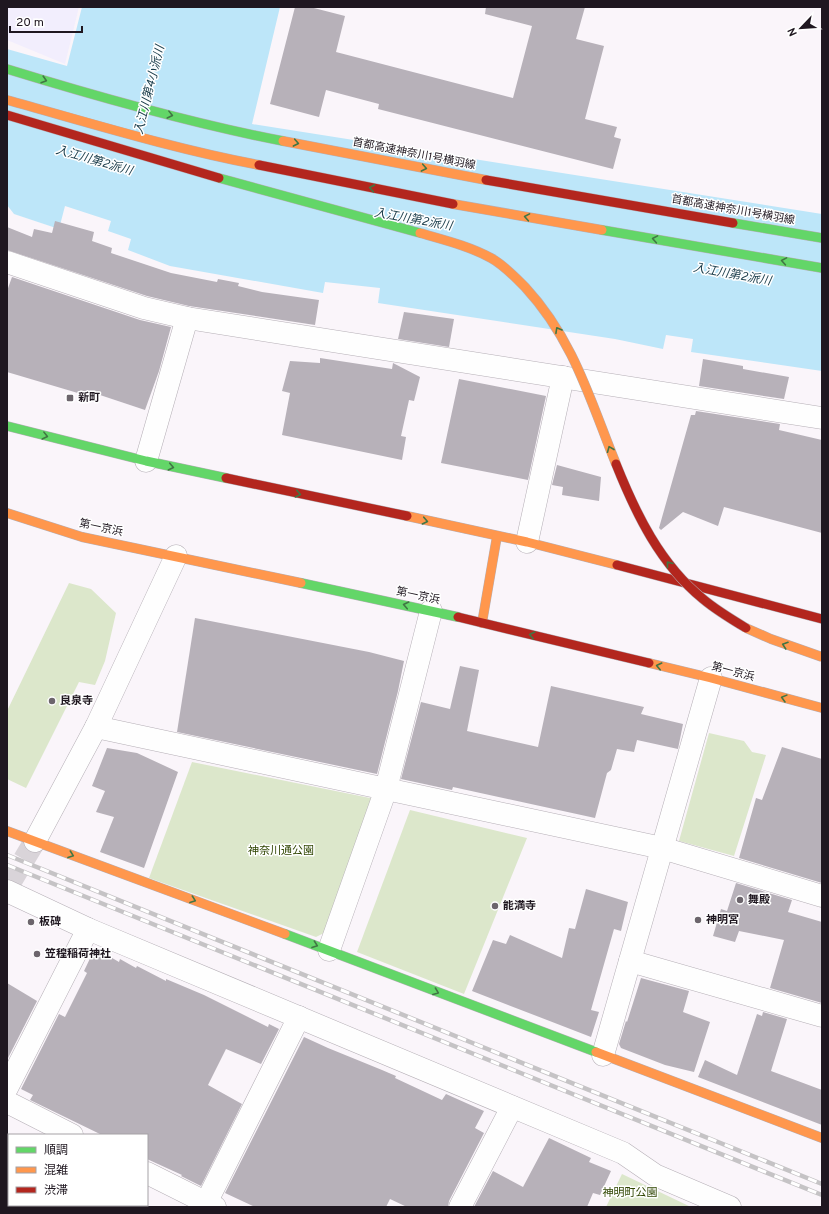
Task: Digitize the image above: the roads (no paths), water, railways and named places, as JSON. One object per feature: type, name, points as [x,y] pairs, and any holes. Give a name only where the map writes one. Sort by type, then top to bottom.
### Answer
[{"type":"main road","name":"首都高速神奈川1号横羽線","points":[[7,69],[113,101],[238,132],[486,180],[822,238]]},
{"type":"main road","points":[[7,100],[103,127],[231,160],[480,209],[822,268]]},
{"type":"main road","points":[[7,115],[227,181],[361,216],[467,247],[497,262],[537,300],[554,323],[574,359],[635,509],[651,539],[683,582],[732,621],[760,636],[822,657]]},
{"type":"main road","points":[[7,426],[146,462],[527,542],[822,619]]},
{"type":"main road","name":"第一京浜","points":[[7,513],[82,537],[432,611],[711,678],[822,708]]},
{"type":"main road","points":[[482,623],[497,536]]},
{"type":"main road","points":[[7,830],[329,950],[822,1138]]},
{"type":"street","points":[[7,262],[144,308],[187,318],[822,418]]},
{"type":"street","points":[[146,462],[187,318]]},
{"type":"street","points":[[527,542],[563,377]]},
{"type":"street","points":[[35,841],[96,727],[176,556]]},
{"type":"street","points":[[329,950],[386,789],[432,611]]},
{"type":"street","points":[[602,1055],[711,678]]},
{"type":"street","points":[[96,727],[662,848],[822,896]]},
{"type":"street","points":[[7,891],[88,929],[623,1153],[655,1175],[722,1206]]},
{"type":"street","points":[[7,1088],[88,929]]},
{"type":"street","points":[[630,961],[822,1016]]},
{"type":"street","points":[[148,1174],[210,1205],[299,1018]]},
{"type":"street","points":[[7,1102],[70,1134]]},
{"type":"street","points":[[460,1207],[512,1107]]},
{"type":"water","points":[[82,7],[280,7],[252,124],[822,214],[822,371],[691,352],[693,339],[666,335],[663,349],[615,339],[378,303],[380,288],[325,282],[323,293],[170,266],[128,250],[131,239],[108,231],[111,221],[65,206],[59,229],[14,214],[7,205],[7,49],[67,66]]},
{"type":"tunnel","points":[[7,888],[35,841]]},
{"type":"railway","points":[[7,855],[822,1184]]},
{"type":"railway","points":[[7,865],[822,1195]]},
{"type":"place","name":"新町","points":[[70,398]]},
{"type":"place","name":"良泉寺","points":[[52,701]]},
{"type":"place","name":"舞殿","points":[[740,900]]},
{"type":"place","name":"能満寺","points":[[495,906]]},
{"type":"place","name":"神明宮","points":[[698,920]]},
{"type":"place","name":"板碑","points":[[31,922]]},
{"type":"place","name":"笠䅣稲荷神社","points":[[37,954]]},
{"type":"water label","name":"入江川第4小派川","points":[[150,90]]},
{"type":"water label","name":"入江川第2派川","points":[[94,161]]},
{"type":"water label","name":"入江川第2派川","points":[[413,220]]},
{"type":"water label","name":"入江川第2派川","points":[[732,275]]},
{"type":"park label","name":"神奈川通公園","points":[[281,851]]},
{"type":"park label","name":"神明町公園","points":[[630,1193]]}]
